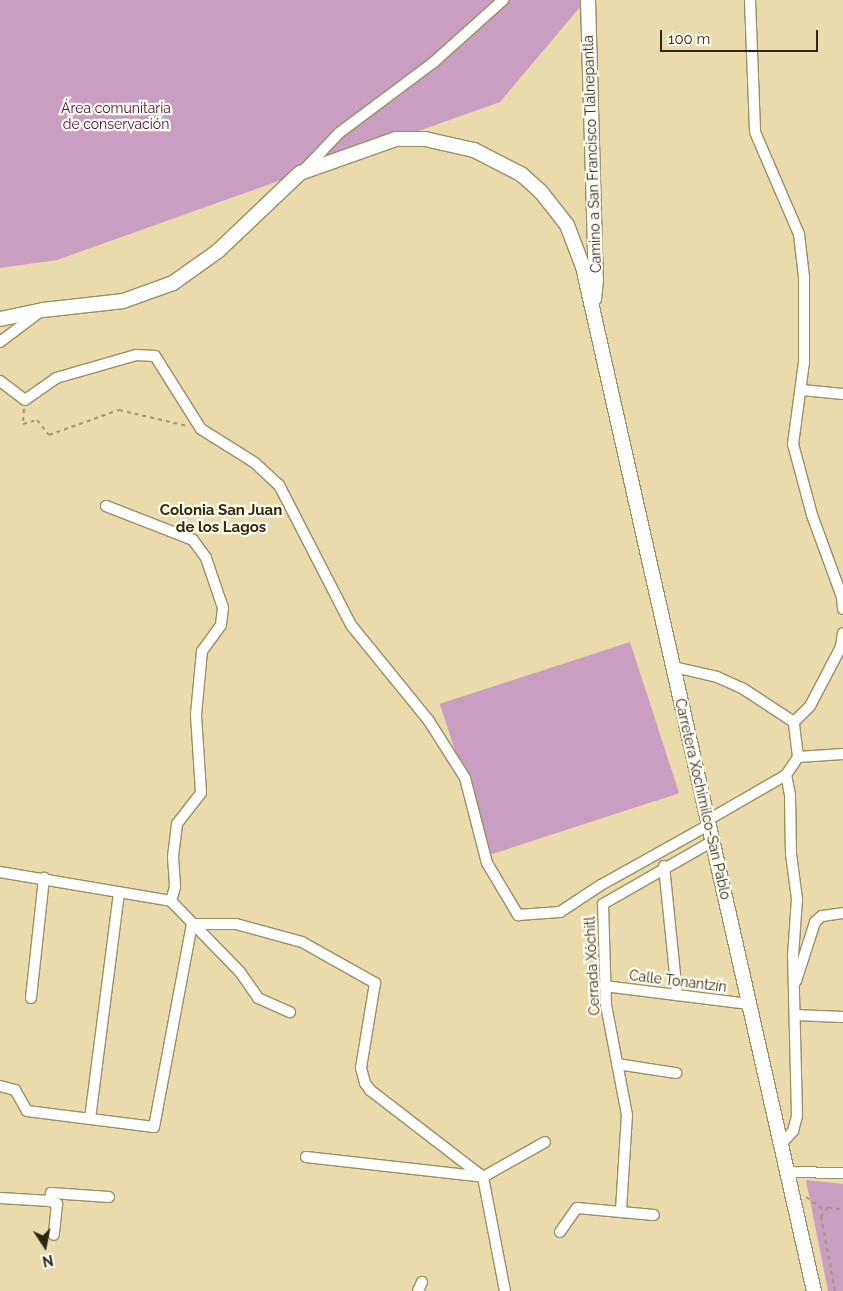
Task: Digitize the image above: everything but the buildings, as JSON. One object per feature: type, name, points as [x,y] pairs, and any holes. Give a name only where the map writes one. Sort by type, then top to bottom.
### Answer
[{"type":"street","points":[[0,319],[43,310],[123,301],[173,283],[218,251],[339,133],[434,62],[503,0]]},
{"type":"street","name":"Camino a San Francisco Tlalnepantla","points":[[588,0],[596,280],[593,307]]},
{"type":"street","points":[[750,0],[755,132],[800,234],[804,277],[802,390],[793,444],[812,515],[842,597],[843,608]]},
{"type":"street","name":"Carretera Xochimilco-San Pablo","points":[[300,173],[396,139],[446,142],[498,161],[521,174],[567,225],[578,247],[814,1291]]},
{"type":"street","points":[[0,342],[43,310]]},
{"type":"street","points":[[0,381],[25,400],[56,378],[136,355],[155,356],[201,429],[255,463],[279,485],[355,631],[430,721],[465,778],[473,801],[480,844],[515,913],[532,916],[560,912],[601,885],[786,775],[798,757],[794,722]]},
{"type":"street","points":[[802,390],[843,394]]},
{"type":"street","points":[[106,506],[193,540],[206,558],[223,608],[221,625],[202,651],[196,714],[201,793],[177,824],[173,857],[175,887],[170,901]]},
{"type":"street","points":[[794,722],[810,706],[841,647],[843,633]]},
{"type":"street","points":[[674,668],[717,677],[742,688],[794,722]]},
{"type":"street","points":[[798,757],[843,754]]},
{"type":"street","points":[[782,1144],[796,1124],[794,989],[797,899],[786,775]]},
{"type":"street","name":"Cerrada Xóchitl","points":[[621,1210],[627,1115],[604,986],[603,904],[664,866],[713,840]]},
{"type":"street","points":[[664,866],[677,995]]},
{"type":"street","points":[[0,872],[170,901],[240,972],[258,998],[290,1012]]},
{"type":"street","points":[[31,998],[44,878]]},
{"type":"street","points":[[90,1119],[119,893]]},
{"type":"street","points":[[794,989],[815,922],[822,916],[843,913]]},
{"type":"street","points":[[0,1086],[14,1090],[27,1111],[154,1127],[192,924]]},
{"type":"street","points":[[192,924],[236,924],[302,942],[375,982],[361,1068],[370,1090],[483,1177],[505,1291]]},
{"type":"street","name":"Calle Tonantzín","points":[[604,986],[749,1004]]},
{"type":"street","points":[[795,1015],[843,1017]]},
{"type":"street","points":[[617,1064],[676,1073]]},
{"type":"street","points":[[306,1157],[483,1177],[545,1142]]},
{"type":"street","points":[[787,1172],[843,1173]]},
{"type":"street","points":[[50,1201],[51,1194],[109,1197]]},
{"type":"street","points":[[0,1198],[50,1201],[57,1204],[54,1235]]},
{"type":"street","points":[[560,1232],[577,1208],[654,1214]]},
{"type":"path","points":[[25,400],[23,424],[38,420],[49,435],[118,410],[201,429]]},
{"type":"path","points":[[792,1194],[803,1195],[824,1210]]},
{"type":"path","points":[[824,1210],[828,1207],[843,1210]]},
{"type":"path","points":[[824,1210],[821,1227],[834,1291]]},
{"type":"green space","name":"Área comunitaria de conservación","points":[[0,0],[586,0],[500,102],[57,260],[0,268]]},
{"type":"green space","points":[[630,642],[679,793],[489,855],[440,704]]},
{"type":"green space","points":[[806,1180],[843,1184],[843,1291],[828,1291]]},
{"type":"district","name":"Colonia San Juan de los Lagos","points":[[221,518]]}]
